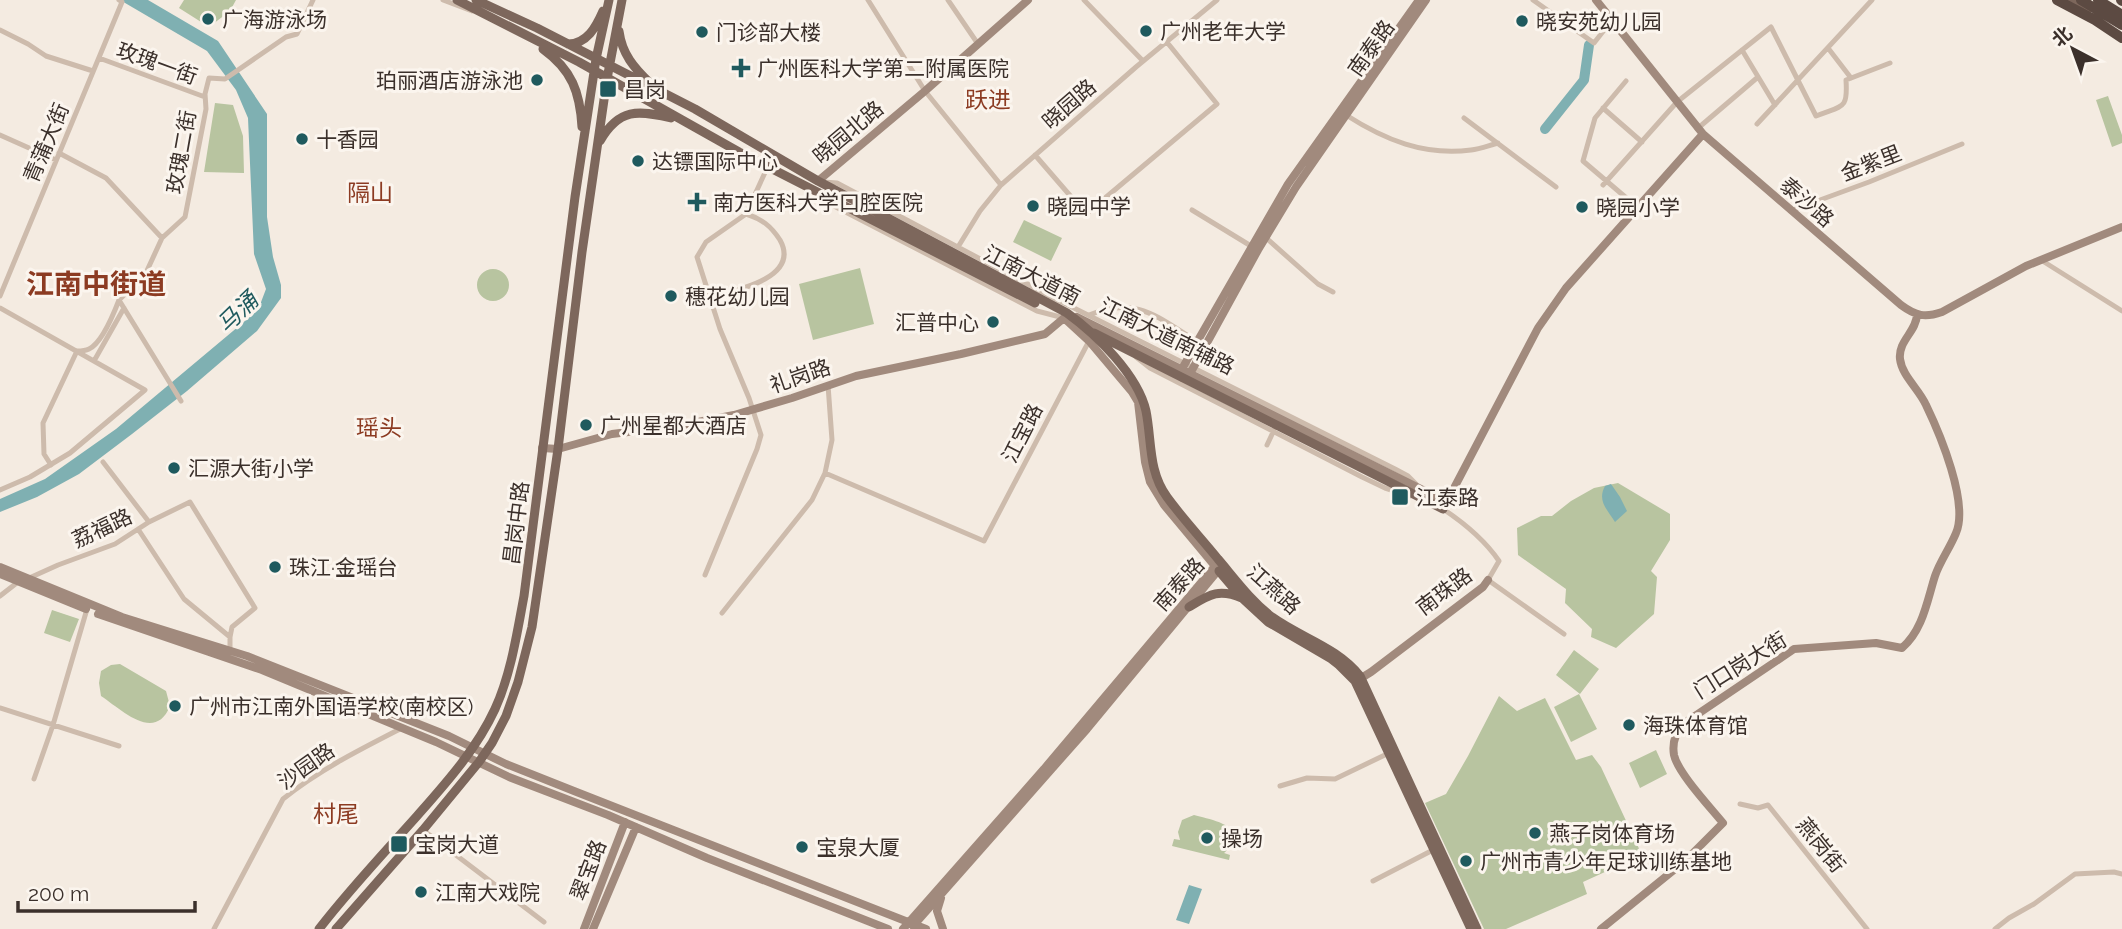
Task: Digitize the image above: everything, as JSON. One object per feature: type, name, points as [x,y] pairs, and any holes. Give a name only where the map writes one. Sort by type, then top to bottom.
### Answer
[{"type":"highway","points":[[2057,0],[2122,38]]},
{"type":"highway","points":[[2081,0],[2122,25]]},
{"type":"highway","points":[[2098,0],[2122,15]]},
{"type":"main road","points":[[457,0],[525,35],[559,60],[568,72],[580,105],[583,148]]},
{"type":"main road","points":[[568,44],[580,42],[592,32],[608,0]]},
{"type":"main road","name":"昌岗中路","points":[[319,929],[467,756],[499,700],[516,639],[524,596],[583,148],[608,0]]},
{"type":"main road","name":"昌岗中路","points":[[336,929],[479,762],[502,723],[512,699],[529,641],[558,449],[597,144],[622,0]]},
{"type":"main road","name":"晓园北路","points":[[816,185],[1028,0]]},
{"type":"main road","name":"南泰路","points":[[1200,344],[1342,113],[1419,0]]},
{"type":"main road","name":"南泰路","points":[[1187,370],[1251,246],[1288,184],[1426,0]]},
{"type":"main road","name":"泰沙路","points":[[1596,0],[1700,132],[1901,305],[1917,315]]},
{"type":"main road","points":[[2071,0],[2122,30]]},
{"type":"main road","points":[[2107,0],[2122,10]]},
{"type":"main road","name":"江南大道南","points":[[479,1],[658,90],[726,127],[816,185],[991,277],[1187,370],[1445,506]]},
{"type":"main road","points":[[618,26],[620,40],[629,60],[658,90]]},
{"type":"main road","name":"江南大道南","points":[[525,35],[768,166],[816,185]]},
{"type":"main road","points":[[597,144],[614,122],[632,112],[683,121]]},
{"type":"main road","points":[[1445,506],[1538,328],[1566,288],[1700,132]]},
{"type":"main road","points":[[1917,315],[1931,316],[1941,312],[2041,260],[2122,228]]},
{"type":"main road","name":"礼岗路","points":[[542,448],[558,449],[601,436],[691,424],[753,410],[867,373],[1036,336],[1051,330],[1067,313]]},
{"type":"main road","name":"江燕路","points":[[1067,313],[1086,329],[1132,380],[1143,399],[1151,455],[1159,484],[1242,598],[1268,622],[1329,658],[1358,679],[1389,753],[1471,929]]},
{"type":"main road","name":"江燕路","points":[[1067,313],[1138,402],[1145,462],[1154,489],[1164,505],[1219,567],[1269,615],[1342,657],[1358,679],[1477,929]]},
{"type":"main road","name":"门口岗大街","points":[[1601,929],[1685,861],[1723,823],[1676,760],[1674,742],[1683,723],[1794,649],[1868,643],[1902,648],[1921,619],[1939,564],[1957,531],[1959,509],[1954,474],[1928,408],[1900,360],[1900,348],[1916,323],[1917,315]]},
{"type":"main road","name":"江南大道南","points":[[1086,329],[1132,352],[1187,370]]},
{"type":"main road","points":[[1120,365],[1123,357],[1132,352]]},
{"type":"main road","name":"江南大道南","points":[[1262,409],[1275,428],[1379,473]]},
{"type":"main road","points":[[539,479],[545,474],[551,475],[553,481]]},
{"type":"main road","points":[[0,567],[87,609],[243,663],[402,728],[509,777],[853,915],[874,927],[888,929]]},
{"type":"main road","name":"南泰路","points":[[909,926],[941,895],[1073,746],[1219,567]]},
{"type":"main road","name":"南泰路","points":[[909,926],[1219,567]]},
{"type":"main road","points":[[0,574],[122,617],[230,650],[474,747],[506,764],[881,912],[909,926],[926,929]]},
{"type":"main road","name":"南珠路","points":[[1358,679],[1483,587],[1488,580]]},
{"type":"main road","points":[[1189,607],[1219,592],[1242,598]]},
{"type":"main road","name":"翠宝路","points":[[584,929],[625,822]]},
{"type":"main road","name":"翠宝路","points":[[593,929],[636,827]]},
{"type":"main road","points":[[680,846],[687,844],[686,836]]},
{"type":"main road","points":[[703,856],[702,850],[708,844]]},
{"type":"main road","points":[[941,895],[937,911],[943,929]]},
{"type":"main road","points":[[874,927],[883,919],[881,912]]},
{"type":"street","name":"玫瑰二街","points":[[77,351],[89,349],[97,342],[119,300],[145,275],[162,238],[185,217],[206,109],[205,97],[209,78],[225,79],[286,37],[297,34],[313,0]]},
{"type":"street","points":[[443,0],[461,9],[485,14]]},
{"type":"street","points":[[868,0],[925,91],[1001,185]]},
{"type":"street","points":[[948,0],[978,44]]},
{"type":"street","points":[[1084,0],[1143,61]]},
{"type":"street","name":"晓园路","points":[[958,247],[980,211],[1001,185],[1217,0]]},
{"type":"street","points":[[1533,0],[1594,43],[1612,20]]},
{"type":"street","points":[[1757,124],[1872,0]]},
{"type":"street","name":"青蒲大街","points":[[0,296],[120,1]]},
{"type":"street","points":[[1605,183],[1677,102],[1771,27],[1816,116],[1844,105],[1847,100],[1846,80],[1890,63]]},
{"type":"street","points":[[0,30],[46,57],[93,71]]},
{"type":"street","points":[[1035,155],[1086,214],[1217,104],[1167,41]]},
{"type":"street","points":[[1828,48],[1851,78]]},
{"type":"street","points":[[1742,50],[1775,105]]},
{"type":"street","name":"玫瑰一街","points":[[99,58],[205,97]]},
{"type":"street","points":[[1700,132],[1759,77]]},
{"type":"street","points":[[1626,81],[1595,118],[1583,161],[1605,183],[1637,207]]},
{"type":"street","points":[[1603,108],[1642,142]]},
{"type":"street","points":[[1342,113],[1403,145],[1433,150],[1472,150],[1498,143]]},
{"type":"street","points":[[1464,118],[1556,187]]},
{"type":"street","points":[[0,135],[56,160]]},
{"type":"street","name":"金紫里","points":[[1790,211],[1869,183],[1962,144]]},
{"type":"street","points":[[59,153],[106,178],[162,238]]},
{"type":"street","points":[[705,575],[761,435],[720,329],[697,257],[706,242],[746,214],[768,166]]},
{"type":"street","points":[[816,185],[837,183],[917,238],[958,247],[991,277]]},
{"type":"street","points":[[1192,210],[1251,246]]},
{"type":"street","points":[[709,297],[755,284],[779,270],[784,263],[782,245],[772,228],[759,218],[746,214]]},
{"type":"street","points":[[1265,237],[1318,284],[1333,292]]},
{"type":"street","points":[[2041,260],[2122,311]]},
{"type":"street","points":[[119,300],[181,401]]},
{"type":"street","points":[[1089,315],[1107,308],[1125,306],[1150,313],[1200,344]]},
{"type":"street","points":[[0,308],[145,390],[70,453],[0,490]]},
{"type":"street","points":[[94,361],[124,308]]},
{"type":"street","name":"江南大道南辅路","points":[[1067,313],[1089,315],[1262,409]]},
{"type":"street","name":"江宝路","points":[[825,473],[984,541],[1089,341]]},
{"type":"street","points":[[51,465],[44,454],[43,423],[77,351]]},
{"type":"street","name":"江南大道南辅路","points":[[1132,352],[1150,368],[1275,428]]},
{"type":"street","points":[[722,613],[812,500],[825,473],[832,440],[828,385]]},
{"type":"street","points":[[1267,444],[1275,428]]},
{"type":"street","name":"荔福路","points":[[0,596],[23,580],[115,544],[149,522],[103,462]]},
{"type":"street","points":[[1379,473],[1408,476],[1420,494]]},
{"type":"street","points":[[149,522],[190,502],[255,608],[232,627],[230,650]]},
{"type":"street","points":[[1445,506],[1499,561],[1488,580],[1564,634]]},
{"type":"street","points":[[138,529],[184,599],[230,637]]},
{"type":"street","points":[[34,779],[87,609]]},
{"type":"street","points":[[0,708],[119,746]]},
{"type":"street","name":"沙园路","points":[[214,929],[283,799],[302,783],[337,762],[402,728]]},
{"type":"street","points":[[1280,786],[1307,778],[1335,779],[1389,753]]},
{"type":"street","name":"燕岗街","points":[[1740,804],[1758,808],[1769,805],[1867,929]]},
{"type":"street","points":[[423,830],[544,922]]},
{"type":"street","points":[[1373,881],[1433,850]]},
{"type":"street","points":[[1995,929],[2075,874],[2121,873]]},
{"type":"green space","name":"广海游泳场","points":[[184,0],[236,0],[230,11],[209,27],[179,8]]},
{"type":"green space","points":[[2108,96],[2122,135],[2122,143],[2112,147],[2096,100]]},
{"type":"green space","points":[[215,103],[233,105],[243,136],[244,173],[204,172]]},
{"type":"green space","points":[[1024,220],[1062,238],[1051,261],[1013,242]]},
{"type":"green space","points":[[860,268],[874,324],[813,340],[799,284]]},
{"type":"green space","points":[[493,269],[504,274],[509,285],[504,296],[493,301],[482,296],[477,285],[482,274]]},
{"type":"green space","points":[[1618,483],[1670,514],[1670,540],[1651,571],[1657,577],[1654,614],[1616,648],[1591,637],[1592,629],[1565,603],[1566,589],[1518,555],[1517,528],[1541,516],[1552,516],[1594,488]]},
{"type":"green space","points":[[52,610],[79,619],[70,642],[44,633]]},
{"type":"green space","points":[[1574,650],[1599,669],[1580,694],[1556,675]]},
{"type":"green space","points":[[120,664],[166,691],[170,706],[164,717],[156,722],[138,720],[101,696],[101,671],[111,665]]},
{"type":"green space","points":[[1579,694],[1597,729],[1571,742],[1554,707]]},
{"type":"green space","name":"燕子岗体育场","points":[[1499,696],[1517,711],[1545,698],[1576,760],[1592,755],[1601,767],[1642,855],[1583,882],[1587,894],[1506,929],[1484,929],[1425,803],[1446,794]]},
{"type":"green space","points":[[1656,750],[1667,774],[1640,788],[1629,763]]},
{"type":"green space","name":"操场","points":[[1194,815],[1219,822],[1232,831],[1232,844],[1224,853],[1230,855],[1229,860],[1172,846],[1174,839],[1180,840],[1178,832],[1182,820]]},
{"type":"water","points":[[120,0],[148,0],[218,41],[267,114],[267,217],[273,257],[281,285],[281,298],[257,331],[132,434],[79,474],[37,497],[0,512],[0,499],[45,479],[116,429],[258,310],[266,289],[254,254],[248,118],[236,90],[207,51]]},
{"type":"water","points":[[1611,484],[1627,511],[1615,522],[1604,505],[1602,496],[1605,486]]},
{"type":"water","points":[[1189,885],[1202,889],[1189,924],[1176,920]]},
{"type":"waterway","points":[[1545,129],[1584,80],[1589,45]]},
{"type":"place","name":"广海游泳场","points":[[208,19]]},
{"type":"place","name":"晓安苑幼儿园","points":[[1522,21]]},
{"type":"place","name":"广州老年大学","points":[[1146,31]]},
{"type":"place","name":"门诊部大楼","points":[[702,32]]},
{"type":"place","name":"广州医科大学第二附属医院","points":[[741,68]]},
{"type":"place","name":"珀丽酒店游泳池","points":[[537,80]]},
{"type":"place","name":"昌岗","points":[[608,89]]},
{"type":"place","name":"十香园","points":[[302,139]]},
{"type":"place","name":"达镖国际中心","points":[[638,161]]},
{"type":"place","name":"南方医科大学口腔医院","points":[[697,202]]},
{"type":"place","name":"晓园中学","points":[[1033,206]]},
{"type":"place","name":"晓园小学","points":[[1582,207]]},
{"type":"place","name":"穗花幼儿园","points":[[671,296]]},
{"type":"place","name":"汇普中心","points":[[993,322]]},
{"type":"place","name":"广州星都大酒店","points":[[586,425]]},
{"type":"place","name":"汇源大街小学","points":[[174,468]]},
{"type":"place","name":"江泰路","points":[[1400,497]]},
{"type":"place","name":"珠江·金瑶台","points":[[275,567]]},
{"type":"place","name":"广州市江南外国语学校(南校区)","points":[[175,706]]},
{"type":"place","name":"海珠体育馆","points":[[1629,725]]},
{"type":"place","name":"燕子岗体育场","points":[[1535,833]]},
{"type":"place","name":"操场","points":[[1207,838]]},
{"type":"place","name":"宝岗大道","points":[[399,844]]},
{"type":"place","name":"宝泉大厦","points":[[802,847]]},
{"type":"place","name":"广州市青少年足球训练基地","points":[[1466,861]]},
{"type":"place","name":"江南大戏院","points":[[421,892]]},
{"type":"district","name":"跃进","points":[[988,99]]},
{"type":"district","name":"隔山","points":[[370,192]]},
{"type":"district","name":"江南中街道","points":[[96,284]]},
{"type":"district","name":"瑶头","points":[[379,427]]},
{"type":"district","name":"村尾","points":[[336,813]]},
{"type":"water label","name":"马涌","points":[[237,312]]}]
